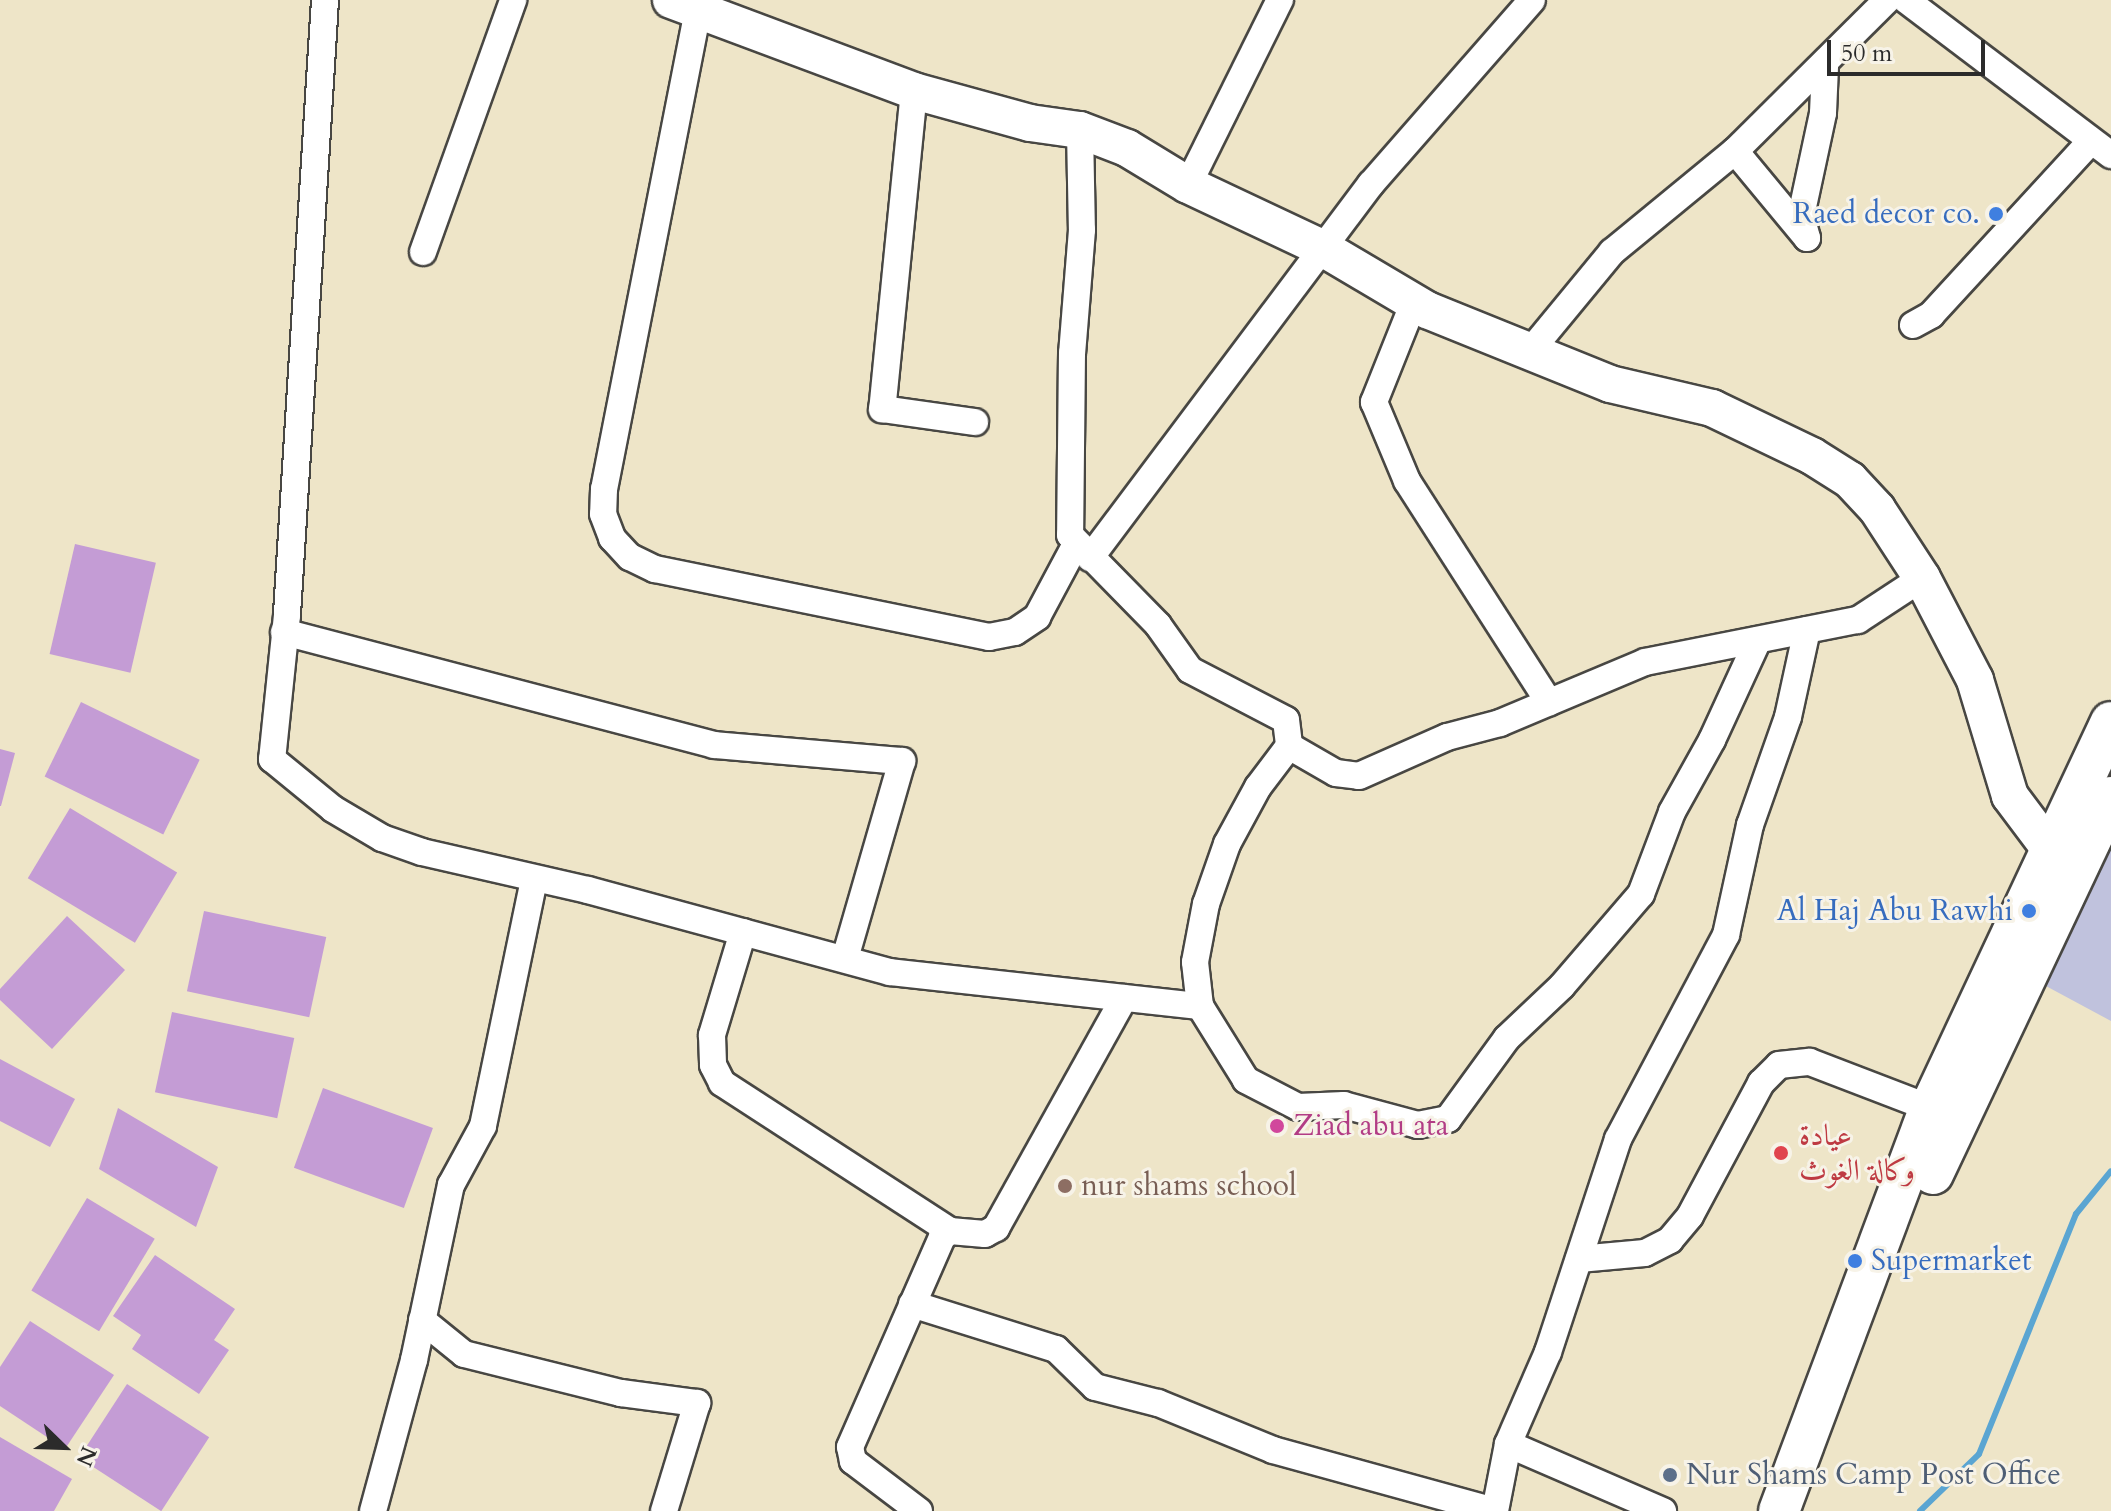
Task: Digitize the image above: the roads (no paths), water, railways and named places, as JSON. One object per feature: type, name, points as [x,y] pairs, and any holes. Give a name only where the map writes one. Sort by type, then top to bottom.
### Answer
[{"type":"main road","points":[[1779,1511],[1930,1108],[2049,848],[2111,722]]},
{"type":"main road","points":[[1807,1511],[1852,1374],[1950,1133],[2111,797]]},
{"type":"street","points":[[325,0],[284,632],[270,741],[272,759],[282,770],[382,838],[534,880],[588,890],[845,959],[947,980],[1200,1006]]},
{"type":"street","points":[[423,252],[513,0]]},
{"type":"street","points":[[1188,185],[1280,0]]},
{"type":"street","points":[[1532,0],[1371,184],[1324,249],[1083,551],[1037,617],[1015,632],[989,637],[655,569],[630,557],[612,538],[603,514],[604,489],[690,5],[914,91],[1030,123],[1080,130],[1127,148],[1188,185],[1324,249],[1414,302],[1610,384],[1712,408],[1812,456],[1850,480],[1877,509],[1922,578],[1975,680],[2010,796],[2049,848]]},
{"type":"street","points":[[1532,349],[1612,252],[1735,151],[1825,67],[1887,0]]},
{"type":"street","points":[[1906,0],[2101,148],[1931,315],[1913,325]]},
{"type":"street","points":[[1735,151],[1807,238],[1801,216],[1823,113],[1825,67]]},
{"type":"street","points":[[914,91],[882,409],[975,422]]},
{"type":"street","points":[[1080,130],[1082,230],[1072,353],[1068,526],[1083,551],[1158,625],[1197,676],[1286,720],[1289,746],[1241,815],[1215,873],[1195,962],[1200,1006],[1240,1073],[1269,1096],[1298,1107],[1344,1105],[1405,1124],[1448,1119],[1507,1038],[1562,986],[1641,894],[1672,812],[1712,740],[1758,640]]},
{"type":"street","points":[[1414,302],[1374,402],[1407,481],[1549,702]]},
{"type":"street","points":[[1289,746],[1336,773],[1359,776],[1447,737],[1549,702],[1645,662],[1858,620],[1922,578]]},
{"type":"street","points":[[912,1304],[1056,1349],[1095,1387],[1158,1403],[1273,1450],[1494,1511],[1508,1444],[1548,1352],[1618,1139],[1726,935],[1750,825],[1788,717],[1807,630]]},
{"type":"street","points":[[284,632],[714,745],[902,761],[845,959]]},
{"type":"street","points":[[375,1511],[422,1320],[451,1185],[483,1126],[534,880]]},
{"type":"street","points":[[743,932],[712,1035],[713,1065],[722,1083],[950,1231],[985,1234],[996,1228],[1124,998]]},
{"type":"street","points":[[1579,1259],[1635,1255],[1670,1240],[1690,1216],[1761,1083],[1779,1065],[1810,1062],[1930,1108]]},
{"type":"street","points":[[919,1511],[853,1461],[850,1447],[912,1304],[950,1231]]},
{"type":"street","points":[[422,1320],[464,1354],[621,1393],[697,1403],[664,1511]]},
{"type":"street","points":[[1508,1444],[1663,1511]]},
{"type":"waterway","points":[[1920,1511],[1979,1454],[2076,1214],[2111,1171]]},
{"type":"place","name":"Raed decor co.","points":[[1996,214]]},
{"type":"place","name":"Al Haj Abu Rawhi","points":[[2029,911]]},
{"type":"place","name":"Ziad abu ata","points":[[1277,1126]]},
{"type":"place","name":"عيادة وكالة الغوث","points":[[1781,1153]]},
{"type":"place","name":"nur shams school","points":[[1065,1186]]},
{"type":"place","name":"Supermarket","points":[[1855,1261]]},
{"type":"place","name":"Nur Shams Camp Post Office","points":[[1670,1475]]}]
